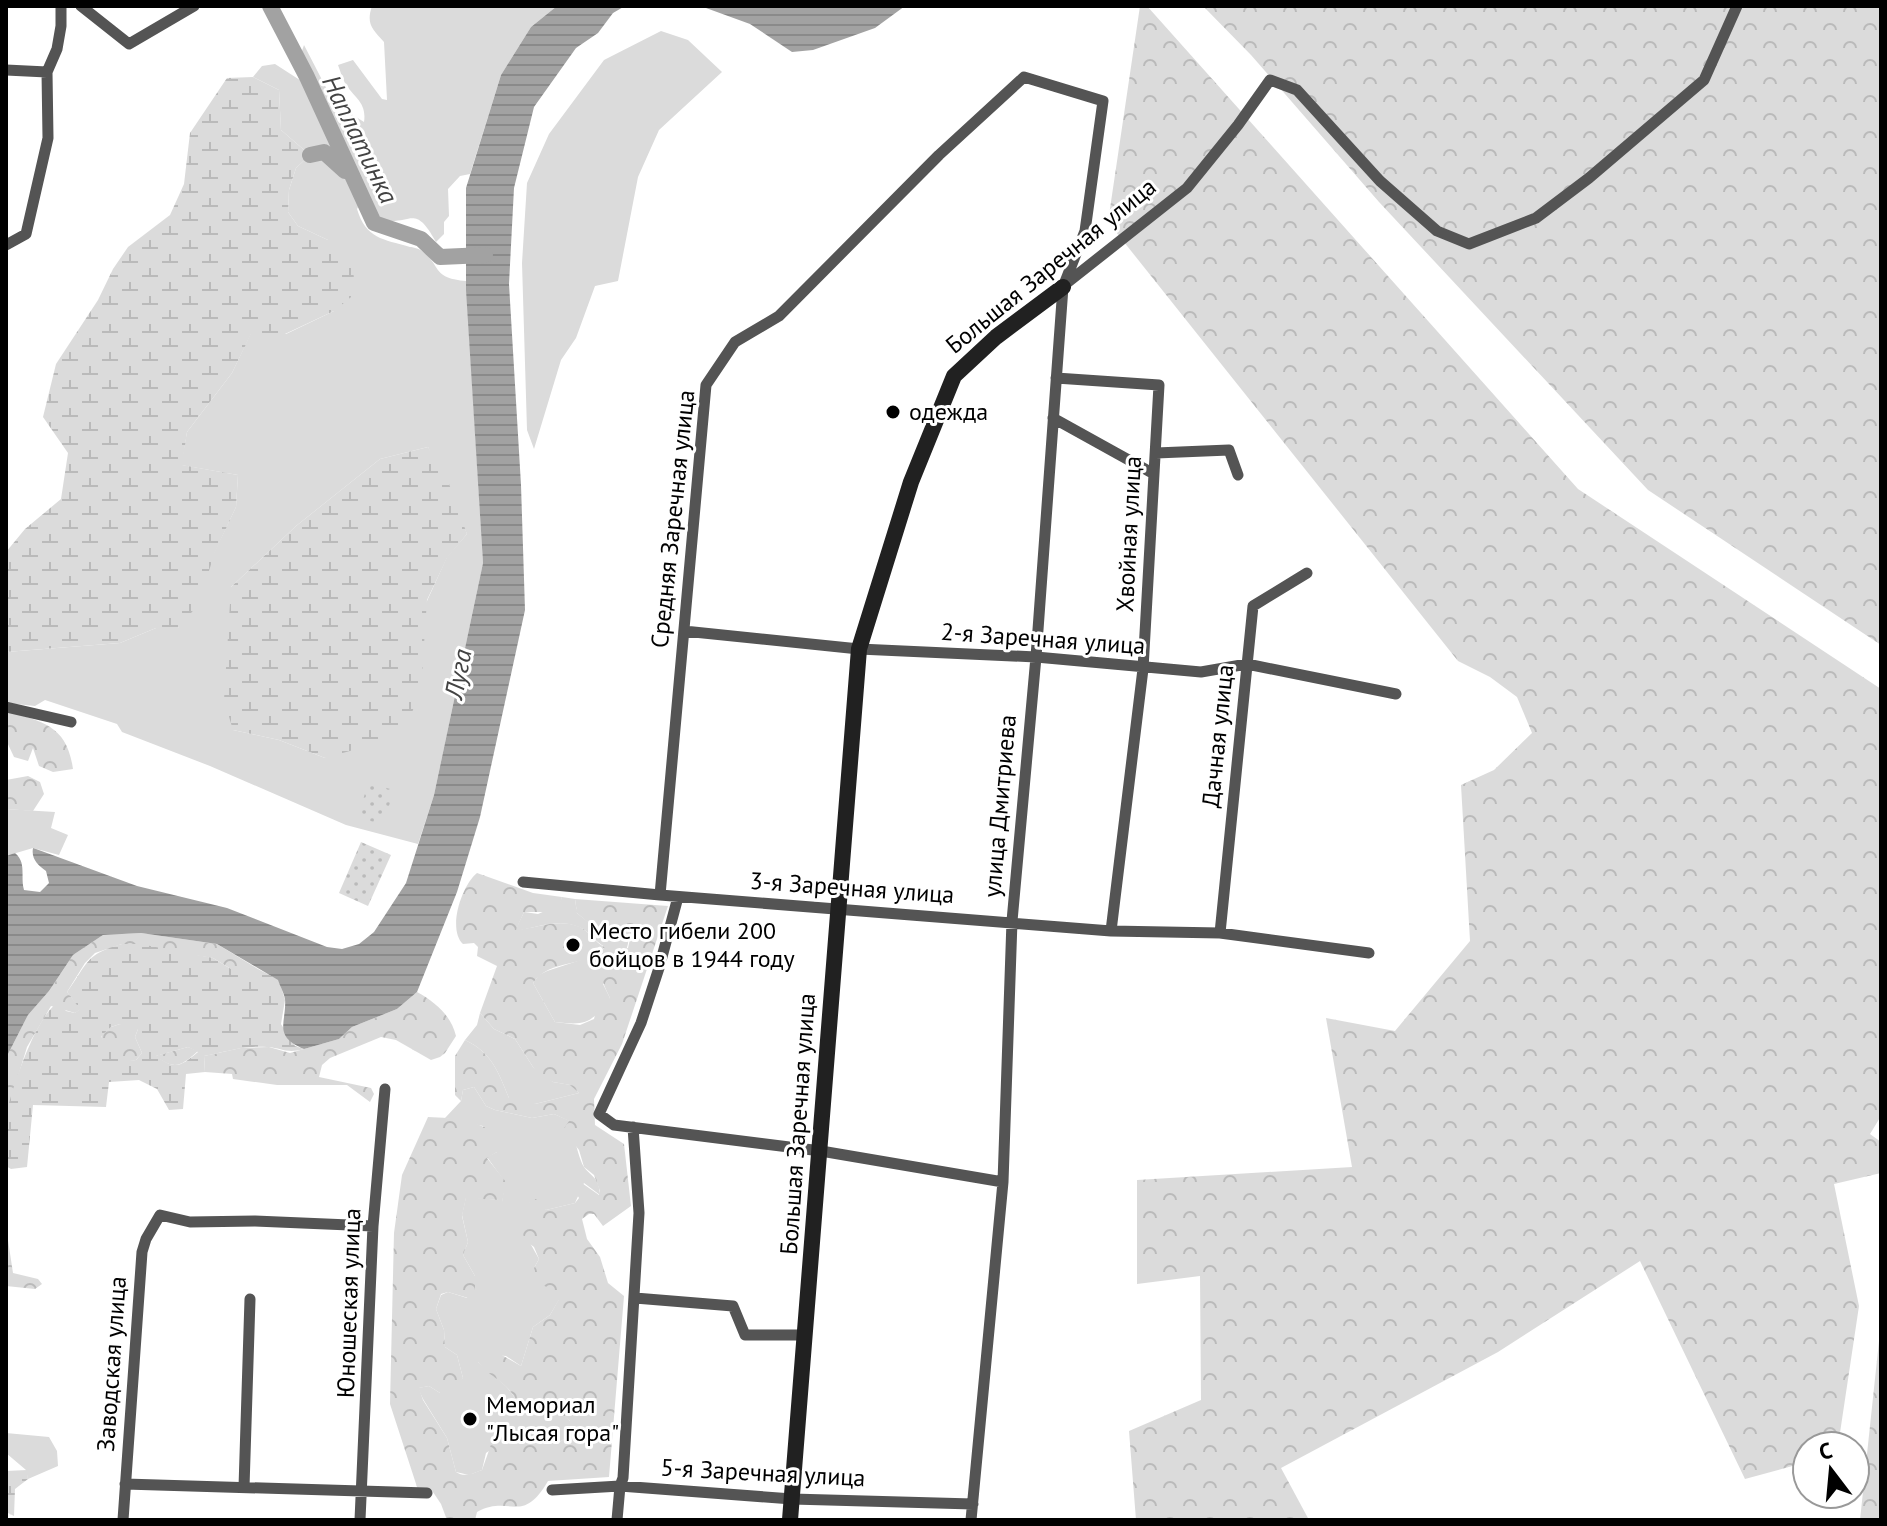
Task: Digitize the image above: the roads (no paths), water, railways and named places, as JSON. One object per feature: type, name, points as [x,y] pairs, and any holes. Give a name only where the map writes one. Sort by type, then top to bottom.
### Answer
[{"type":"street","points":[[6,245],[26,234],[48,138],[47,72],[57,49],[61,6]]},
{"type":"street","points":[[81,6],[129,44],[194,6]]},
{"type":"street","name":"Большая Заречная улица","points":[[790,1520],[859,649],[911,482],[954,376],[996,337],[1187,188],[1270,80],[1297,90],[1380,181],[1437,231],[1469,244],[1536,218],[1589,178],[1704,80],[1737,6]]},
{"type":"street","points":[[6,70],[47,72]]},
{"type":"street","name":"Средняя Заречная улица","points":[[660,895],[706,385],[735,342],[779,316],[939,155],[1024,77],[1103,101]]},
{"type":"street","name":"улица Дмитриева","points":[[971,1520],[1003,1182],[1012,921],[1036,657],[1063,287],[1085,231],[1103,101]]},
{"type":"street","name":"Хвойная улица","points":[[1056,378],[1159,385],[1143,669],[1111,931]]},
{"type":"street","points":[[1053,418],[1154,474]]},
{"type":"street","points":[[1156,453],[1229,450],[1238,475]]},
{"type":"street","name":"Дачная улица","points":[[1220,933],[1253,606],[1307,573]]},
{"type":"street","name":"2-я Заречная улица","points":[[684,631],[859,649],[1036,657],[1143,669],[1201,672],[1247,664],[1396,694]]},
{"type":"street","points":[[6,707],[71,722]]},
{"type":"street","name":"3-я Заречная улица","points":[[523,882],[1111,931],[1220,933],[1369,953]]},
{"type":"street","points":[[678,897],[641,1023],[599,1114],[614,1125],[821,1151],[1003,1182]]},
{"type":"street","name":"Юношеская улица","points":[[360,1520],[373,1226],[385,1089]]},
{"type":"street","points":[[617,1520],[623,1478],[639,1213],[633,1127]]},
{"type":"street","name":"Заводская улица","points":[[123,1520],[142,1252],[160,1215],[190,1222],[255,1221],[373,1226]]},
{"type":"street","points":[[635,1298],[733,1306],[745,1335],[806,1335]]},
{"type":"street","points":[[244,1487],[250,1299]]},
{"type":"street","points":[[125,1484],[427,1493]]},
{"type":"street","name":"5-я Заречная улица","points":[[552,1490],[620,1486],[792,1499],[973,1504]]},
{"type":"waterway","name":"Наплатинка","points":[[270,6],[307,77],[374,223],[421,239],[440,257],[485,255]]},
{"type":"waterway","points":[[310,155],[324,152],[345,171]]},
{"type":"place","name":"одежда","points":[[893,412]]},
{"type":"place","name":"Место гибели 200 бойцов в 1944 году","points":[[573,945]]},
{"type":"place","name":"Мемориал \"Лысая гора\"","points":[[470,1419]]},
{"type":"water label","name":"Луга","points":[[458,674]]}]
